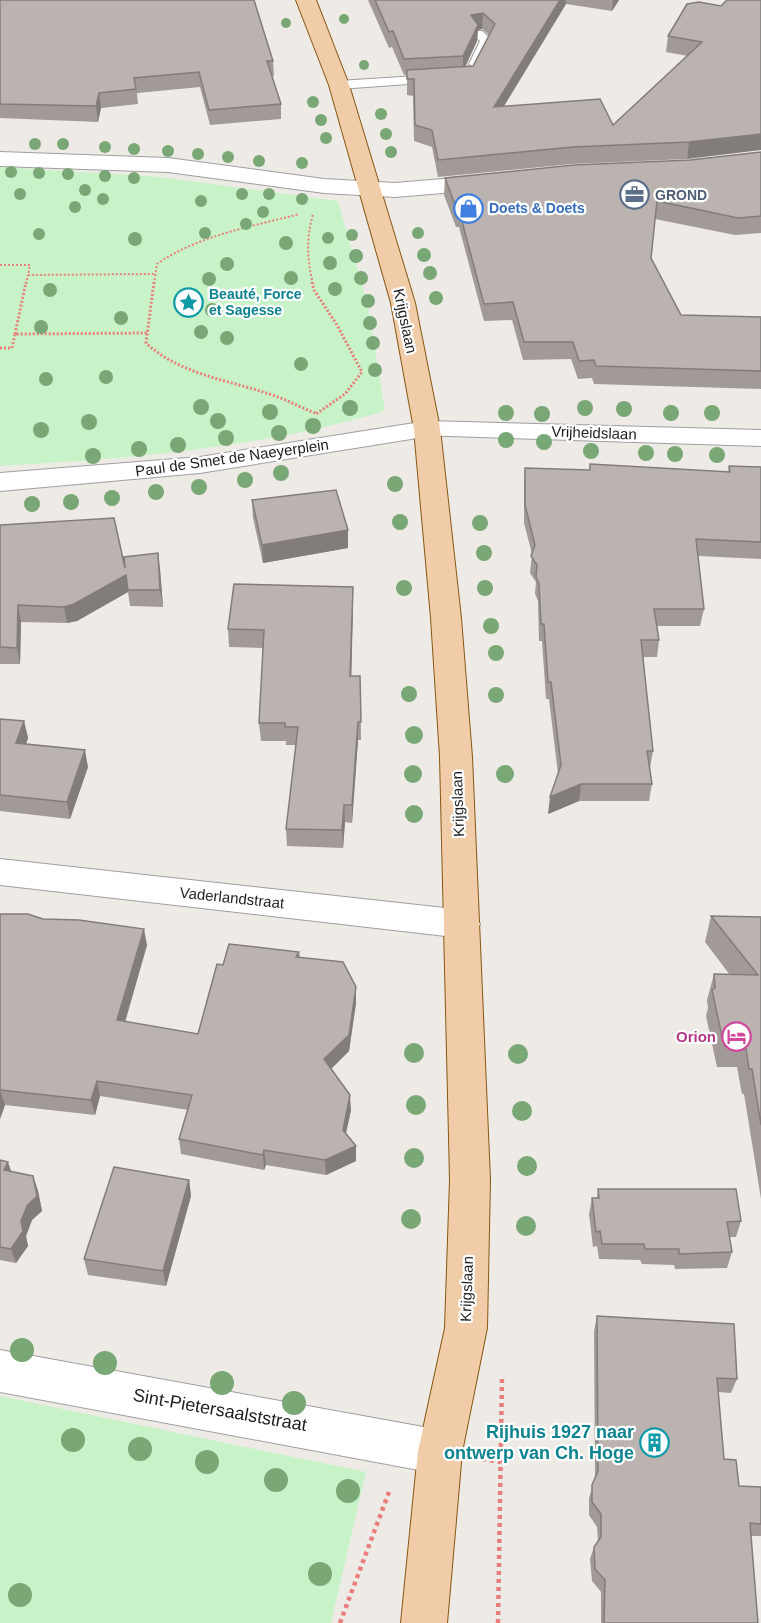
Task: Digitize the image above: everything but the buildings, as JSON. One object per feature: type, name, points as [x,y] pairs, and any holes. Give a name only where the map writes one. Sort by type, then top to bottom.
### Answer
[{"type":"main road","name":"Krijgslaan","points":[[306,0],[339,85],[403,303],[427,429],[448,641],[463,924],[470,1180],[466,1328],[440,1452],[424,1623]]},
{"type":"street","points":[[0,159],[168,165],[324,186],[369,189],[395,190],[514,180]]},
{"type":"street","name":"Paul de Smet de Naeyerplein","points":[[0,482],[200,465],[427,429]]},
{"type":"street","name":"Vrijheidslaan","points":[[427,429],[761,438]]},
{"type":"street","name":"Vaderlandstraat","points":[[0,872],[463,924]]},
{"type":"street","name":"Sint-Pietersaalststraat","points":[[0,1371],[440,1452]]},
{"type":"lane","points":[[468,77],[486,40],[478,33]]},
{"type":"lane","points":[[339,85],[447,78]]},
{"type":"path","points":[[304,416],[316,414],[345,394],[362,372],[337,325],[314,290],[308,259],[307,235],[314,209],[190,247],[164,258],[157,264],[146,344],[152,350],[176,363],[276,396],[316,414],[375,422],[378,437]]},
{"type":"path","points":[[0,265],[30,265],[12,348],[0,348]]},
{"type":"path","points":[[28,275],[156,274]]},
{"type":"path","points":[[15,334],[148,333]]},
{"type":"path","points":[[340,1623],[392,1485]]},
{"type":"green space","points":[[0,167],[161,177],[338,201],[368,306],[385,411],[290,434],[194,450],[97,460],[0,466]]},
{"type":"green space","points":[[0,1396],[366,1472],[331,1623],[0,1623]]},
{"type":"place","name":"GROND","points":[[634,195]]},
{"type":"place","name":"Doets & Doets","points":[[468,208]]},
{"type":"place","name":"Beauté, Force et Sagesse","points":[[188,302]]},
{"type":"place","name":"Orion","points":[[737,1037]]},
{"type":"place","name":"Rijhuis 1927 naar ontwerp van Ch. Hoge","points":[[655,1442]]}]
